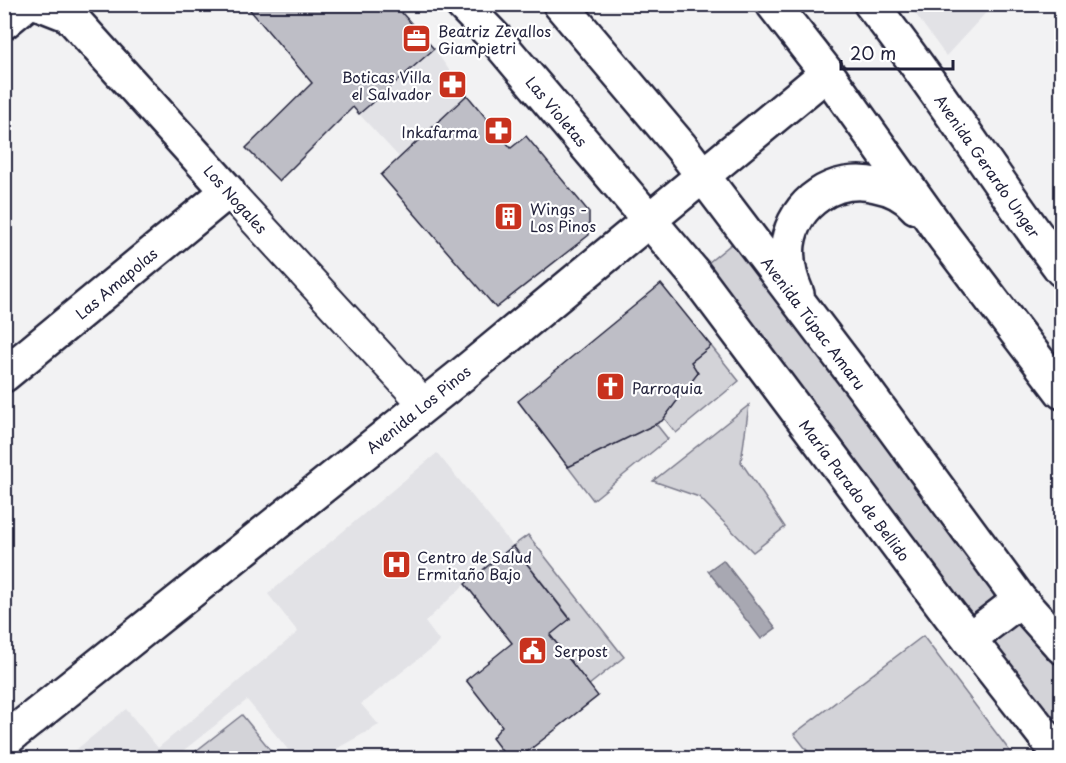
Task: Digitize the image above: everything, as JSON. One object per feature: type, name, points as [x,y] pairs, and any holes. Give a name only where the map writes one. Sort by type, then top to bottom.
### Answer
[{"type":"street","points":[[4,22],[26,4]]},
{"type":"street","name":"Los Nogales","points":[[40,4],[69,15],[424,404]]},
{"type":"street","name":"Las Violetas","points":[[462,4],[496,39],[650,221]]},
{"type":"street","name":"Avenida Túpac Amaru","points":[[560,4],[681,147],[921,464],[1020,600],[1062,647]]},
{"type":"street","points":[[773,4],[827,73],[944,237],[1062,392]]},
{"type":"street","name":"Avenida Gerardo Unger","points":[[871,4],[1062,270]]},
{"type":"street","name":"Avenida Los Pinos","points":[[4,741],[650,221],[827,73]]},
{"type":"street","points":[[807,314],[798,298],[790,275],[788,244],[800,214],[815,197],[824,191],[844,183],[855,182],[887,187],[904,195],[944,237]]},
{"type":"street","name":"Las Amapolas","points":[[4,375],[228,191]]},
{"type":"street","name":"María Parado de Bellido","points":[[650,221],[693,272],[969,639],[1062,758]]},
{"type":"street","points":[[969,639],[1020,600]]},
{"type":"shaded area","points":[[909,5],[993,5],[946,56]]},
{"type":"shaded area","points":[[434,49],[467,95],[400,158],[359,114]]},
{"type":"shaded area","points":[[740,237],[993,573],[994,597],[983,610],[969,614],[698,271]]},
{"type":"shaded area","points":[[711,346],[739,381],[676,433],[664,418],[697,373],[691,362]]},
{"type":"shaded area","points":[[749,405],[741,462],[785,527],[753,552],[699,497],[653,481]]},
{"type":"shaded area","points":[[656,424],[668,439],[593,500],[568,467]]},
{"type":"shaded area","name":"Centro de Salud Ermitaño Bajo","points":[[437,453],[513,546],[465,584],[425,622],[440,642],[361,704],[379,725],[320,758],[295,758],[247,700],[174,758],[66,758],[126,709],[158,748],[298,632],[268,594]]},
{"type":"shaded area","points":[[528,535],[624,657],[589,685],[550,635],[570,618],[513,546]]},
{"type":"shaded area","points":[[723,560],[776,628],[761,639],[708,571]]},
{"type":"shaded area","points":[[1013,620],[1028,621],[1061,658],[1061,748],[985,644]]},
{"type":"shaded area","points":[[923,636],[1015,758],[813,758],[794,734]]},
{"type":"shaded area","points":[[242,715],[277,758],[187,758]]},
{"type":"building","points":[[245,4],[394,4],[434,49],[359,114],[353,107],[279,181],[246,148],[312,83]]},
{"type":"building","name":"Wings - Los Pinos","points":[[467,95],[511,148],[526,136],[589,212],[589,235],[496,308],[381,175]]},
{"type":"building","name":"Parroquia","points":[[661,284],[711,346],[691,362],[698,373],[662,421],[568,467],[518,401]]},
{"type":"building","name":"Serpost","points":[[513,546],[570,619],[550,635],[598,696],[518,759],[508,759],[492,738],[502,726],[466,680],[512,643],[465,584]]},
{"type":"place","name":"Beatriz Zevallos Giampietri","points":[[417,39]]},
{"type":"place","name":"Boticas Villa el Salvador","points":[[452,85]]},
{"type":"place","name":"Inkafarma","points":[[499,131]]},
{"type":"place","name":"Wings - Los Pinos","points":[[509,217]]},
{"type":"place","name":"Parroquia","points":[[611,387]]},
{"type":"place","name":"Centro de Salud Ermitaño Bajo","points":[[396,565]]},
{"type":"place","name":"Serpost","points":[[533,650]]}]
